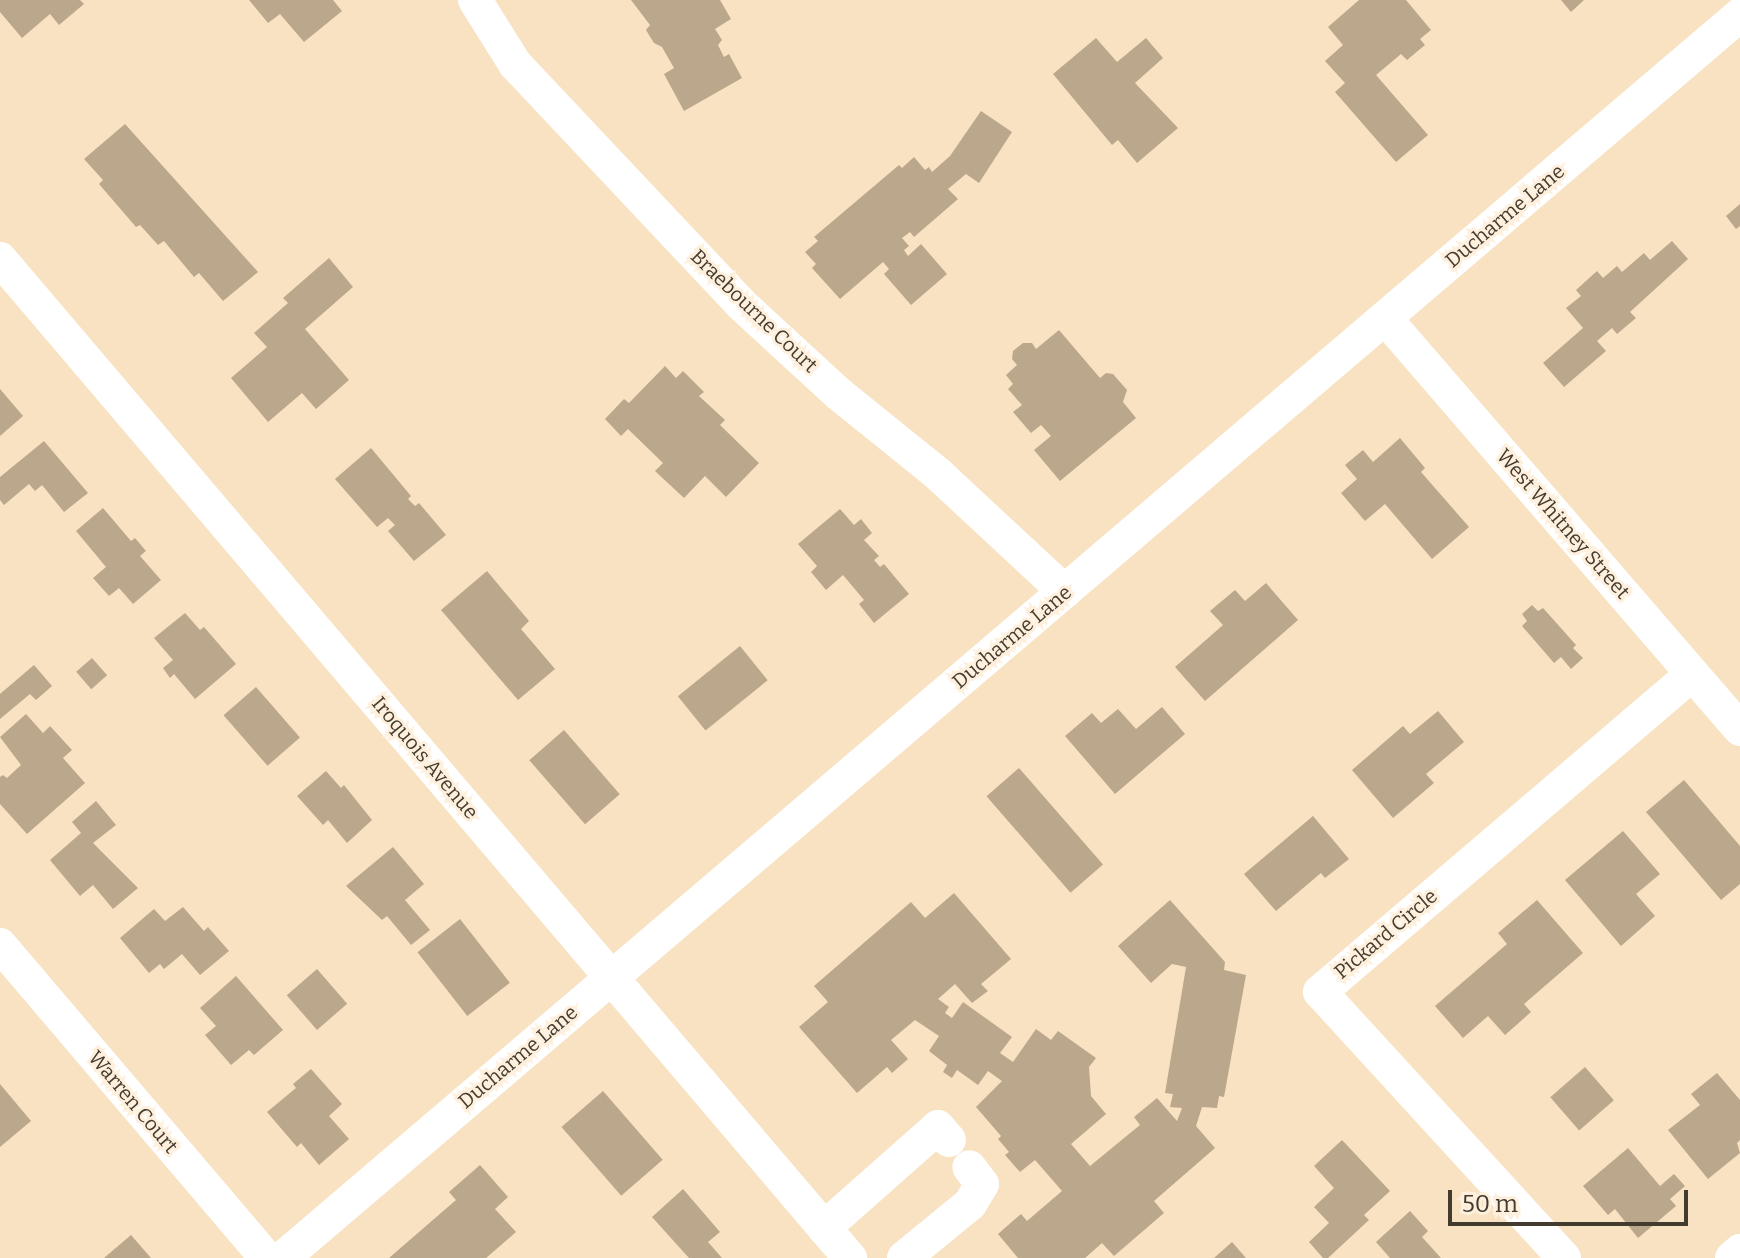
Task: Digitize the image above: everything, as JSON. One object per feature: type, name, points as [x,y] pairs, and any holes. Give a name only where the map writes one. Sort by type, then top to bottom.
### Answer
[{"type":"street","name":"Braebourne Court","points":[[475,0],[515,64],[741,304],[839,394],[938,474],[1065,592]]},
{"type":"street","name":"Ducharme Lane","points":[[283,1258],[1740,15]]},
{"type":"street","name":"Iroquois Avenue","points":[[0,259],[850,1258]]},
{"type":"street","name":"West Whitney Street","points":[[1385,318],[1740,729]]},
{"type":"street","name":"Pickard Circle","points":[[1564,1258],[1320,992],[1692,674]]},
{"type":"street","name":"Warren Court","points":[[0,945],[266,1258]]},
{"type":"street","points":[[824,1228],[938,1127],[949,1140]]},
{"type":"street","points":[[904,1258],[970,1204],[982,1184],[969,1167]]},
{"type":"street","points":[[1732,1258],[1740,1251]]},
{"type":"building","points":[[0,0],[80,0],[84,4],[59,25],[50,14],[22,38],[0,12]]},
{"type":"building","points":[[249,0],[333,0],[342,11],[304,42],[280,14],[268,23]]},
{"type":"building","points":[[631,0],[720,0],[731,19],[715,29],[722,40],[718,45],[724,57],[729,54],[742,78],[684,111],[664,74],[674,68],[662,47],[654,43],[646,30],[650,25]]},
{"type":"building","points":[[1359,0],[1406,0],[1431,30],[1420,39],[1425,45],[1407,60],[1401,54],[1376,75],[1428,135],[1396,162],[1335,92],[1345,83],[1325,61],[1343,45],[1328,27]]},
{"type":"building","points":[[1561,0],[1584,0],[1571,12]]},
{"type":"building","points":[[1096,38],[1117,62],[1146,38],[1163,58],[1135,83],[1178,128],[1137,163],[1118,140],[1112,145],[1053,74]]},
{"type":"building","points":[[981,111],[1012,132],[979,183],[966,174],[948,189],[958,199],[914,237],[910,232],[902,238],[909,246],[904,250],[908,256],[921,244],[947,274],[911,305],[884,274],[889,269],[883,262],[840,299],[812,268],[816,264],[805,252],[818,241],[814,237],[899,165],[902,168],[914,157],[925,170],[929,167],[932,172],[950,156]]},
{"type":"building","points":[[125,124],[258,272],[223,301],[199,273],[194,277],[164,241],[158,245],[140,225],[136,227],[99,184],[103,180],[84,159]]},
{"type":"building","points":[[1740,204],[1740,226],[1736,229],[1726,216]]},
{"type":"building","points":[[1672,241],[1688,259],[1630,312],[1636,318],[1617,334],[1612,328],[1597,341],[1606,351],[1564,387],[1543,363],[1583,328],[1566,308],[1581,296],[1576,290],[1597,271],[1603,278],[1617,266],[1622,272],[1644,253],[1650,260]]},
{"type":"building","points":[[329,258],[353,287],[305,329],[349,380],[316,409],[302,393],[268,422],[231,378],[267,347],[254,333],[288,303],[283,298]]},
{"type":"building","points":[[1059,330],[1100,378],[1106,373],[1113,374],[1127,390],[1123,402],[1136,418],[1060,481],[1034,450],[1051,436],[1041,425],[1031,433],[1013,412],[1022,405],[1008,389],[1013,384],[1006,375],[1017,365],[1012,359],[1013,351],[1023,343],[1032,343],[1036,349]]},
{"type":"building","points":[[665,366],[676,378],[683,371],[704,392],[699,396],[725,420],[720,425],[759,463],[726,497],[705,476],[684,498],[655,471],[663,463],[628,429],[621,436],[605,419],[624,399],[629,403]]},
{"type":"building","points":[[0,389],[23,416],[0,436]]},
{"type":"building","points":[[1400,438],[1425,468],[1421,472],[1469,527],[1432,559],[1385,504],[1365,521],[1341,493],[1357,479],[1345,465],[1363,450],[1373,462]]},
{"type":"building","points":[[44,441],[88,493],[64,512],[42,485],[35,491],[29,484],[4,505],[0,500],[0,477]]},
{"type":"building","points":[[371,448],[411,496],[408,499],[415,506],[419,503],[446,535],[414,561],[388,531],[395,525],[388,518],[377,527],[335,479]]},
{"type":"building","points":[[103,508],[131,541],[135,538],[146,551],[140,556],[161,580],[133,604],[119,588],[109,596],[93,578],[106,567],[76,531]]},
{"type":"building","points":[[840,509],[854,525],[861,519],[872,533],[864,540],[879,556],[874,560],[880,567],[884,564],[909,594],[874,623],[859,604],[864,600],[843,575],[826,590],[811,572],[817,566],[798,544]]},
{"type":"building","points":[[487,571],[529,621],[521,629],[555,669],[518,700],[441,610]]},
{"type":"building","points":[[1266,583],[1298,620],[1205,701],[1175,667],[1223,625],[1210,611],[1235,590],[1245,601]]},
{"type":"building","points":[[1532,605],[1538,611],[1543,608],[1576,645],[1573,648],[1583,658],[1571,669],[1561,657],[1554,663],[1522,626],[1527,621],[1522,614]]},
{"type":"building","points":[[185,613],[200,630],[204,627],[236,664],[195,699],[174,674],[170,678],[163,668],[173,660],[154,638]]},
{"type":"building","points":[[740,646],[768,680],[706,731],[678,696]]},
{"type":"building","points":[[92,658],[107,675],[91,689],[76,672]]},
{"type":"building","points":[[34,665],[52,686],[36,700],[30,694],[0,719],[0,694]]},
{"type":"building","points":[[256,687],[300,738],[268,766],[224,715]]},
{"type":"building","points":[[1162,707],[1185,734],[1115,794],[1065,736],[1092,713],[1101,723],[1118,709],[1136,729]]},
{"type":"building","points":[[1438,711],[1464,742],[1426,774],[1434,783],[1393,818],[1352,770],[1403,726],[1410,734]]},
{"type":"building","points":[[26,714],[43,733],[50,726],[72,750],[63,758],[85,783],[27,834],[0,804],[0,777],[3,775],[7,778],[21,765],[0,737]]},
{"type":"building","points":[[564,730],[620,794],[585,824],[529,760]]},
{"type":"building","points":[[1019,768],[1103,865],[1071,893],[987,796]]},
{"type":"building","points":[[326,771],[341,788],[344,785],[372,820],[347,843],[328,820],[323,825],[297,796]]},
{"type":"building","points":[[1684,780],[1740,846],[1740,884],[1721,900],[1646,812]]},
{"type":"building","points":[[96,801],[116,825],[93,843],[138,888],[113,909],[93,885],[80,896],[50,860],[81,833],[72,822]]},
{"type":"building","points":[[1313,816],[1349,859],[1325,878],[1321,873],[1276,911],[1244,874]]},
{"type":"building","points":[[1623,831],[1660,874],[1636,894],[1655,916],[1621,946],[1565,880]]},
{"type":"building","points":[[393,847],[424,884],[405,900],[430,930],[411,945],[387,916],[382,920],[346,886]]},
{"type":"building","points":[[954,893],[1011,959],[981,984],[988,991],[972,1003],[955,984],[938,999],[949,1007],[945,1013],[952,1018],[963,1002],[1012,1037],[1000,1053],[1013,1062],[1036,1029],[1051,1040],[1058,1031],[1096,1058],[1089,1067],[1091,1096],[1106,1114],[1071,1144],[1090,1166],[1140,1125],[1134,1117],[1157,1098],[1177,1121],[1182,1108],[1170,1107],[1173,1094],[1165,1093],[1186,967],[1172,964],[1151,983],[1118,946],[1170,900],[1225,962],[1224,970],[1246,975],[1224,1097],[1219,1096],[1217,1108],[1202,1107],[1196,1126],[1215,1148],[1154,1201],[1164,1213],[1114,1256],[1102,1243],[1085,1258],[1018,1258],[998,1234],[1021,1214],[1027,1221],[1062,1191],[1035,1160],[1020,1172],[1005,1155],[1009,1152],[998,1139],[1001,1136],[976,1107],[1002,1081],[988,1071],[978,1085],[957,1070],[952,1078],[943,1072],[947,1065],[929,1051],[939,1036],[915,1020],[891,1040],[908,1059],[892,1073],[887,1067],[857,1093],[799,1027],[828,1002],[814,986],[911,902],[925,918]]},
{"type":"building","points":[[1537,900],[1583,953],[1524,1004],[1531,1012],[1505,1035],[1488,1016],[1463,1038],[1435,1006],[1507,944],[1498,933]]},
{"type":"building","points":[[183,907],[204,931],[208,927],[229,951],[200,975],[182,954],[164,969],[160,964],[149,973],[120,938],[154,909],[165,921]]},
{"type":"building","points":[[460,919],[510,983],[467,1016],[417,952]]},
{"type":"building","points":[[317,969],[347,1004],[317,1030],[287,995]]},
{"type":"building","points":[[236,976],[283,1030],[254,1055],[249,1050],[231,1065],[205,1035],[216,1026],[200,1008]]},
{"type":"building","points":[[1585,1067],[1614,1100],[1579,1130],[1550,1097]]},
{"type":"building","points":[[311,1069],[342,1104],[329,1116],[349,1139],[319,1165],[301,1143],[297,1147],[267,1112],[296,1088],[293,1084]]},
{"type":"building","points":[[1717,1073],[1740,1100],[1740,1140],[1737,1143],[1740,1153],[1708,1179],[1668,1130],[1700,1105],[1691,1094]]},
{"type":"building","points":[[0,1084],[31,1121],[0,1147]]},
{"type":"building","points":[[603,1091],[663,1160],[621,1196],[561,1127]]},
{"type":"building","points":[[1342,1140],[1390,1191],[1364,1215],[1369,1220],[1328,1258],[1323,1258],[1309,1242],[1329,1223],[1314,1207],[1334,1188],[1314,1166]]},
{"type":"building","points":[[1628,1148],[1660,1186],[1674,1174],[1685,1186],[1670,1199],[1676,1206],[1638,1238],[1615,1209],[1608,1215],[1583,1186]]},
{"type":"building","points":[[480,1165],[508,1197],[495,1209],[516,1232],[486,1258],[389,1258],[456,1200],[449,1192]]},
{"type":"building","points":[[683,1189],[720,1232],[708,1242],[722,1258],[689,1258],[652,1217]]},
{"type":"building","points":[[1410,1211],[1428,1231],[1422,1237],[1441,1258],[1390,1258],[1376,1242]]},
{"type":"building","points":[[131,1235],[151,1258],[104,1258]]},
{"type":"building","points":[[1232,1242],[1246,1258],[1214,1258]]}]
